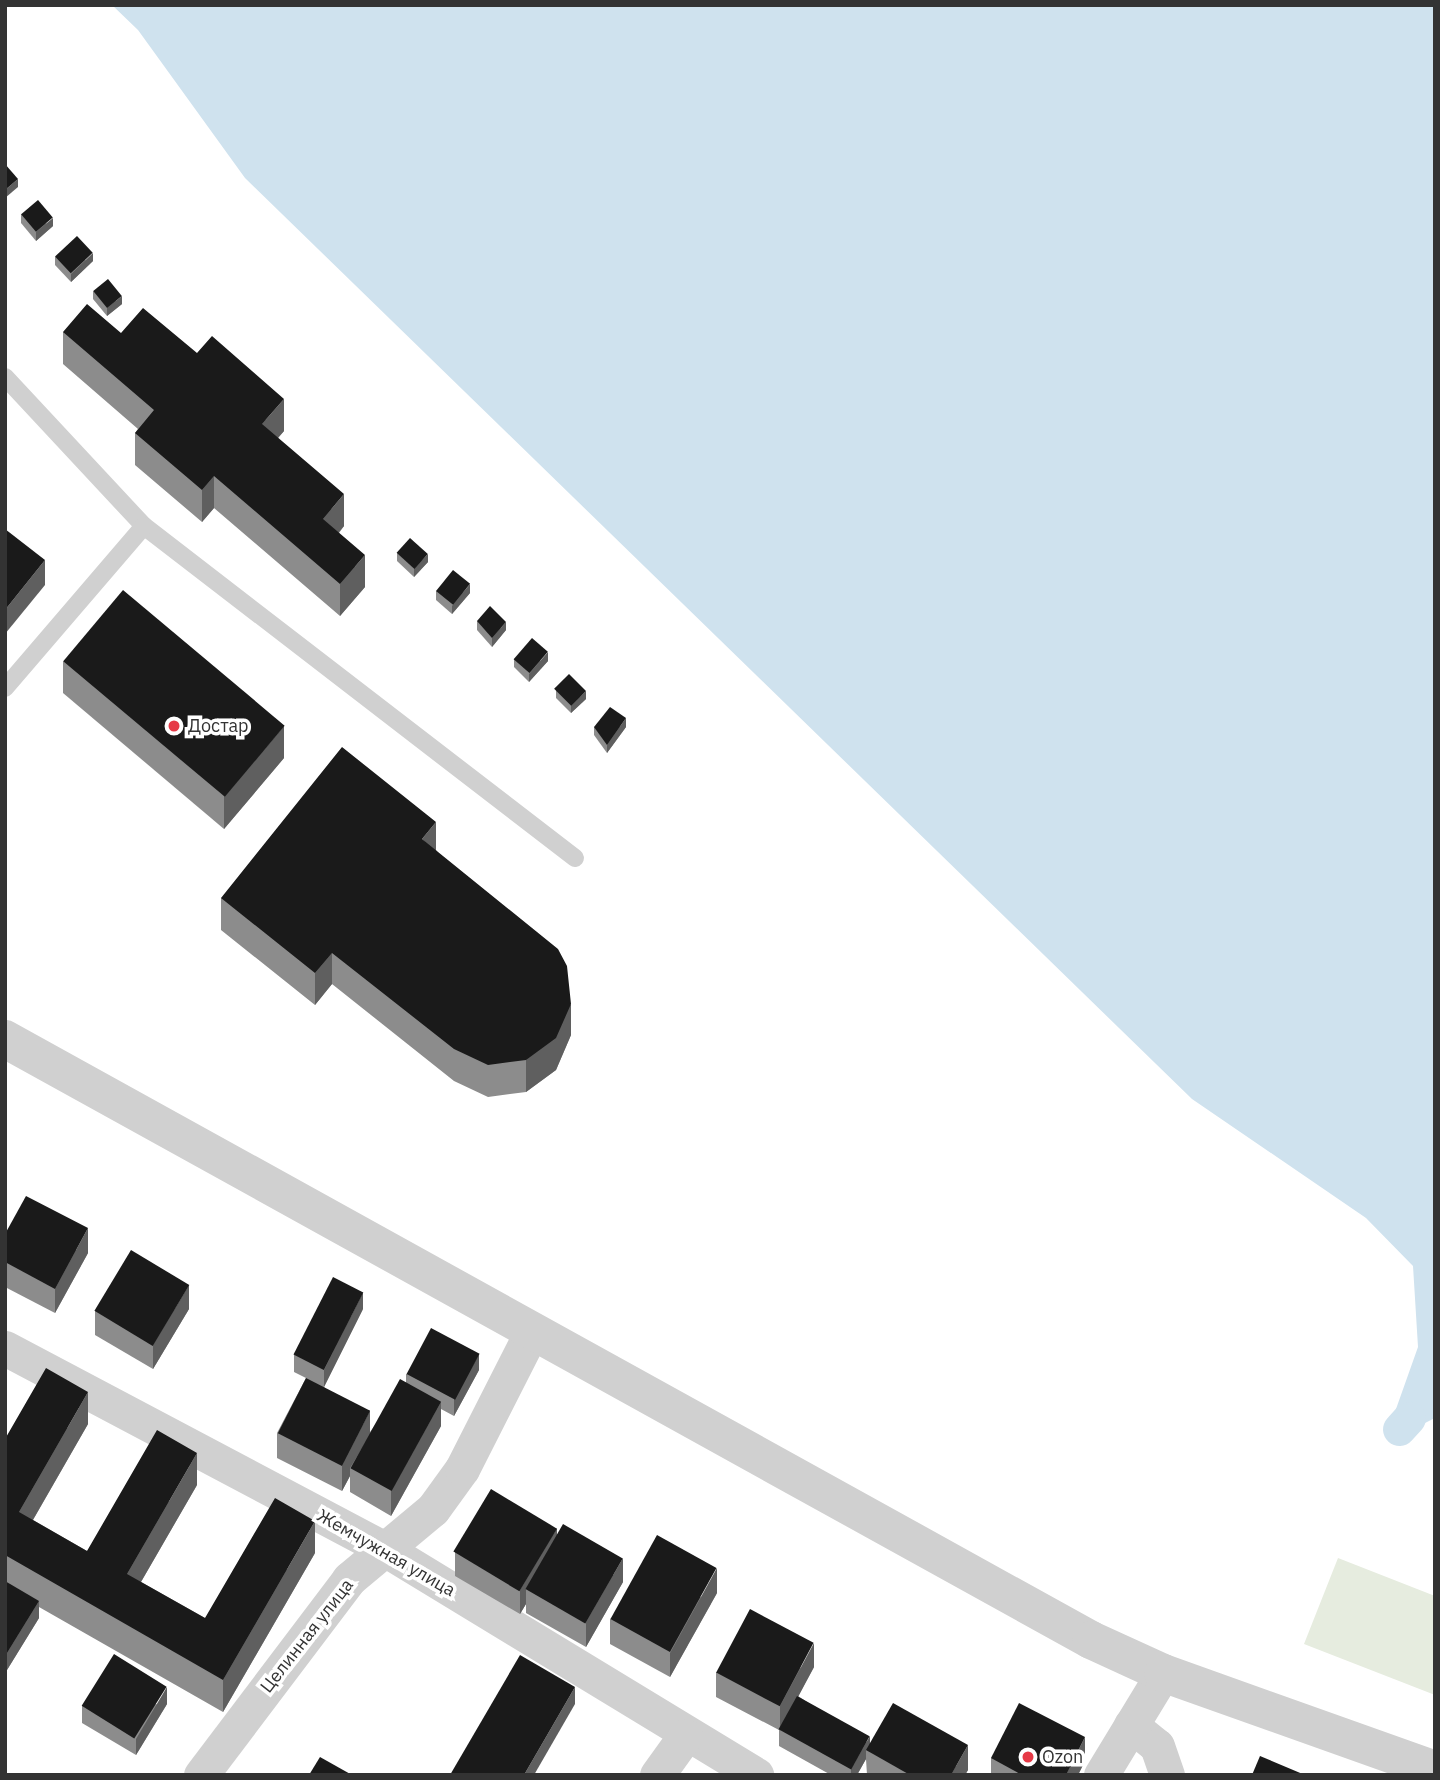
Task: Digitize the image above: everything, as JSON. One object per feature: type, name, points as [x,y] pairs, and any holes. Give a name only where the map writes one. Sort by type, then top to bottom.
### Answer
[{"type":"street","points":[[5,1039],[533,1331],[1163,1674],[1435,1770]]},
{"type":"street","name":"Целинная улица","points":[[201,1775],[349,1579],[433,1509],[462,1469],[533,1331]]},
{"type":"street","name":"Жемчужная улица","points":[[11,1362],[383,1548],[685,1736],[757,1775]]},
{"type":"street","points":[[1101,1775],[1163,1674]]},
{"type":"street","points":[[1131,1725],[1157,1746],[1167,1775]]},
{"type":"street","points":[[657,1775],[685,1736]]},
{"type":"lane","points":[[5,377],[144,526],[575,858]]},
{"type":"lane","points":[[5,688],[144,526]]},
{"type":"shaded area","points":[[1338,1558],[1435,1596],[1435,1695],[1304,1644]]},
{"type":"water","points":[[112,5],[1435,5],[1435,1418],[1421,1425],[1396,1409],[1418,1347],[1413,1266],[1366,1218],[1192,1099],[245,178],[138,30]]},
{"type":"building","points":[[5,164],[18,179],[5,190]]},
{"type":"building","points":[[38,200],[53,218],[36,232],[21,214]]},
{"type":"building","points":[[77,236],[93,253],[71,273],[55,256]]},
{"type":"building","points":[[108,279],[122,296],[107,308],[93,291]]},
{"type":"building","points":[[87,304],[121,333],[143,308],[197,353],[212,336],[284,399],[262,424],[344,494],[323,519],[365,555],[340,584],[214,476],[202,490],[135,433],[154,410],[63,332]]},
{"type":"building","points":[[5,529],[45,560],[5,610]]},
{"type":"building","points":[[410,538],[428,554],[414,569],[397,553]]},
{"type":"building","points":[[453,570],[470,584],[453,605],[436,591]]},
{"type":"building","name":"Достар","points":[[123,590],[285,726],[225,797],[63,661]]},
{"type":"building","points":[[490,606],[506,622],[492,638],[477,621]]},
{"type":"building","points":[[532,638],[548,652],[529,673],[514,659]]},
{"type":"building","points":[[569,674],[586,691],[571,706],[554,689]]},
{"type":"building","points":[[610,707],[626,718],[607,745],[594,727]]},
{"type":"building","points":[[342,747],[436,822],[422,839],[558,949],[567,966],[571,1004],[556,1038],[526,1060],[488,1065],[454,1049],[332,953],[315,973],[221,898]]},
{"type":"building","points":[[26,1196],[88,1228],[55,1289],[5,1262],[5,1234]]},
{"type":"building","points":[[131,1250],[189,1285],[153,1346],[94,1311]]},
{"type":"building","points":[[333,1277],[363,1292],[324,1370],[294,1355]]},
{"type":"building","points":[[431,1328],[480,1354],[455,1400],[407,1374]]},
{"type":"building","points":[[46,1368],[88,1392],[19,1512],[87,1551],[157,1430],[197,1453],[127,1574],[205,1618],[275,1498],[315,1521],[223,1680],[5,1555],[5,1439]]},
{"type":"building","points":[[306,1378],[370,1411],[342,1466],[278,1433]]},
{"type":"building","points":[[400,1379],[441,1402],[392,1491],[351,1468]]},
{"type":"building","points":[[491,1489],[557,1529],[519,1591],[453,1552]]},
{"type":"building","points":[[563,1524],[623,1558],[585,1623],[526,1589]]},
{"type":"building","points":[[657,1535],[716,1568],[670,1652],[610,1619]]},
{"type":"building","points":[[5,1581],[39,1601],[7,1653],[5,1653]]},
{"type":"building","points":[[750,1609],[814,1643],[780,1706],[716,1673]]},
{"type":"building","points":[[114,1654],[167,1687],[134,1739],[82,1706]]},
{"type":"building","points":[[520,1655],[575,1687],[524,1775],[450,1775]]},
{"type":"building","points":[[797,1696],[870,1736],[851,1769],[779,1729]]},
{"type":"building","points":[[893,1703],[968,1745],[951,1775],[910,1775],[866,1750]]},
{"type":"building","points":[[1019,1703],[1085,1737],[1066,1775],[1022,1775],[991,1758]]},
{"type":"building","points":[[1260,1756],[1305,1775],[1252,1775]]},
{"type":"building","points":[[320,1757],[352,1775],[309,1775]]},
{"type":"waterway","points":[[1399,1429],[1409,1418]]},
{"type":"place","name":"Достар","points":[[174,726]]},
{"type":"place","name":"Ozon","points":[[1028,1757]]}]
